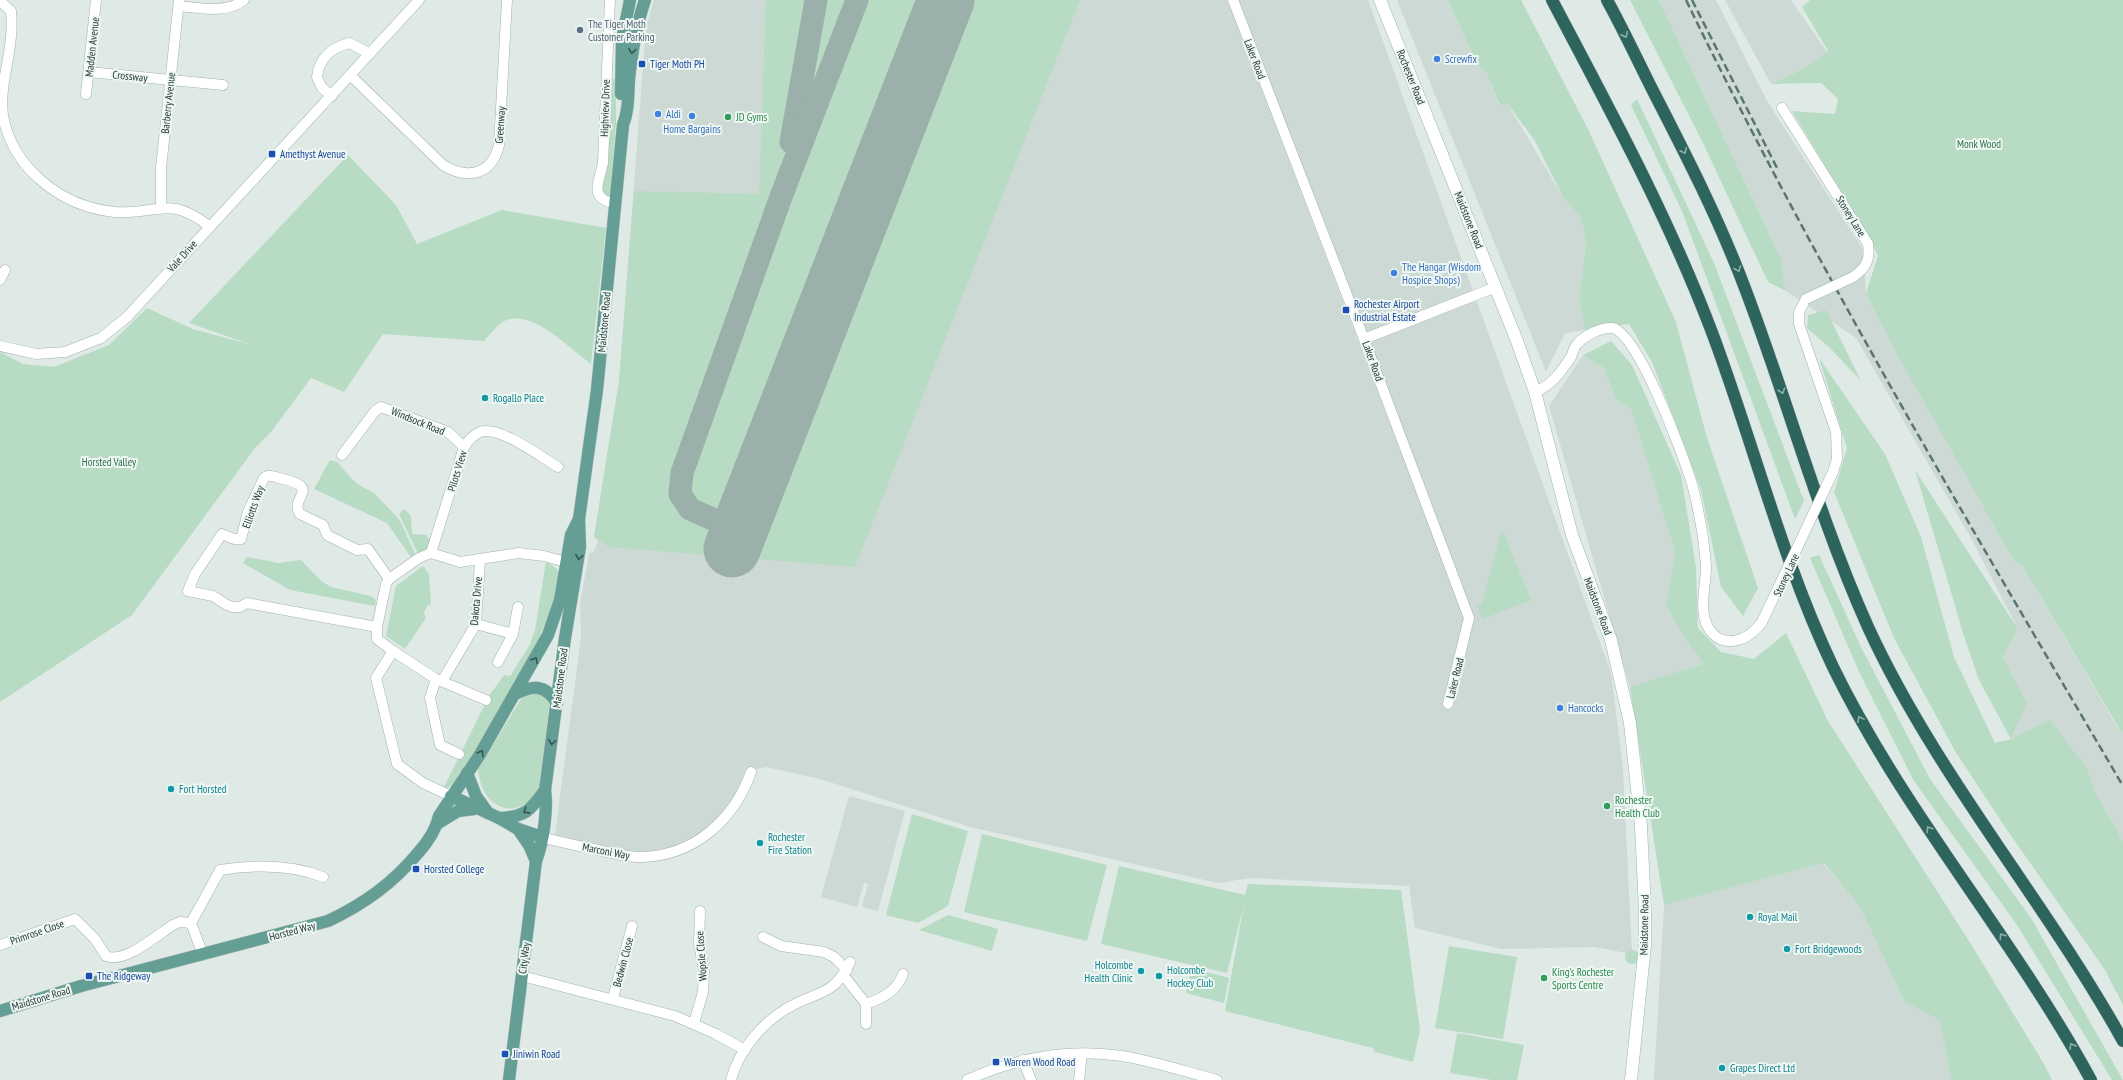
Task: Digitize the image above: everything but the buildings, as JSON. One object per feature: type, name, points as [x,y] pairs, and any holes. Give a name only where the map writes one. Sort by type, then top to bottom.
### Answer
[{"type":"highway","points":[[1552,0],[1646,180],[1686,265],[1714,338],[1794,576],[1818,634],[1844,688],[1860,719],[1897,780],[2033,983],[2091,1080]]},
{"type":"highway","points":[[1607,0],[1678,138],[1725,236],[1766,343],[1828,528],[1869,629],[1914,714],[1950,774],[2081,969],[2123,1041]]},
{"type":"main road","name":"Maidstone Road","points":[[623,125],[620,115],[622,40],[630,0]]},
{"type":"main road","name":"Maidstone Road","points":[[542,837],[546,797],[545,790],[580,547],[579,519],[598,383],[623,125],[627,115],[633,48],[645,0]]},
{"type":"main road","name":"Rochester Road","points":[[1380,0],[1442,154]]},
{"type":"main road","name":"Maidstone Road","points":[[1442,154],[1496,287],[1535,392],[1572,535],[1611,640],[1630,723],[1641,826],[1645,907],[1645,945],[1631,1080]]},
{"type":"main road","name":"Maidstone Road","points":[[451,796],[467,773],[515,694],[551,628],[560,600],[571,535],[579,519]]},
{"type":"main road","points":[[515,694],[532,687],[538,688],[553,696],[557,703]]},
{"type":"main road","points":[[467,773],[474,791],[494,816],[512,817],[525,813],[533,807],[545,790]]},
{"type":"main road","points":[[451,796],[518,828],[542,837]]},
{"type":"main road","name":"Horsted Way","points":[[82,986],[328,921],[358,907],[379,892],[401,873],[425,845],[437,824],[439,816],[451,796]]},
{"type":"main road","points":[[437,824],[458,811],[477,809]]},
{"type":"main road","points":[[518,828],[529,845],[536,861]]},
{"type":"main road","name":"City Way","points":[[510,1080],[536,861],[542,837]]},
{"type":"main road","name":"Maidstone Road","points":[[0,1011],[82,986]]},
{"type":"street","name":"Madden Avenue","points":[[86,94],[96,0]]},
{"type":"street","points":[[179,3],[224,9],[235,6],[244,0]]},
{"type":"street","name":"Vale Drive","points":[[0,346],[36,354],[65,352],[101,338],[127,317],[209,226],[351,76],[419,0]]},
{"type":"street","name":"Greenway","points":[[351,76],[443,165],[462,173],[481,170],[493,161],[499,145],[507,0]]},
{"type":"street","name":"Highview Drive","points":[[610,0],[603,163],[597,185],[601,197],[608,202],[615,203]]},
{"type":"street","name":"Laker Road","points":[[1233,0],[1364,339],[1469,618],[1448,704]]},
{"type":"street","points":[[0,2],[11,11],[12,25],[10,46],[1,90],[3,117],[12,146],[23,163],[53,190],[91,208],[128,212],[161,207],[184,210],[198,217],[209,226]]},
{"type":"street","name":"Barberry Avenue","points":[[161,207],[161,173],[179,3]]},
{"type":"street","points":[[332,96],[322,88],[317,77],[322,60],[335,47],[350,43],[370,54]]},
{"type":"street","name":"Crossway","points":[[89,72],[223,85]]},
{"type":"street","name":"Stoney Lane","points":[[1535,392],[1546,388],[1556,378],[1571,358],[1576,344],[1599,330],[1612,328],[1623,335],[1661,400],[1692,485],[1698,509],[1706,569],[1704,602],[1708,626],[1714,636],[1734,642],[1754,633],[1762,622],[1833,472],[1837,459],[1836,432],[1799,324],[1799,312],[1806,299],[1853,277],[1868,263],[1868,244],[1782,108]]},
{"type":"street","points":[[0,280],[5,270]]},
{"type":"street","points":[[1364,339],[1496,287]]},
{"type":"street","name":"Windsock Road","points":[[342,455],[376,411],[381,407],[448,432],[464,447]]},
{"type":"street","name":"Pilots View","points":[[431,553],[464,447],[470,438],[481,432],[493,432],[505,436],[558,467]]},
{"type":"street","name":"Elliotts Way","points":[[377,627],[248,602],[240,607],[227,606],[213,596],[188,591],[193,577],[222,534],[234,539],[241,539],[248,512],[261,483],[267,475],[292,481],[301,485],[303,490],[298,508],[300,514],[323,525],[327,535],[357,550],[368,550],[389,579]]},
{"type":"street","points":[[486,700],[439,680],[377,639],[377,627],[386,584],[389,579],[419,558],[431,553],[460,562],[480,561],[519,553],[544,556],[566,562]]},
{"type":"street","name":"Dakota Drive","points":[[459,754],[440,745],[430,698],[439,680],[476,624],[480,561]]},
{"type":"street","points":[[498,662],[513,634],[518,607]]},
{"type":"street","points":[[476,624],[513,634]]},
{"type":"street","points":[[393,651],[376,678],[396,763],[398,766],[423,782],[451,796]]},
{"type":"street","name":"Marconi Way","points":[[542,837],[626,856],[658,856],[674,851],[703,838],[716,828],[738,801],[752,772]]},
{"type":"street","points":[[203,955],[191,923],[220,870],[250,866],[310,872],[322,877]]},
{"type":"street","name":"Wopsle Close","points":[[694,1023],[703,992],[704,970],[699,944],[700,912]]},
{"type":"street","name":"Primrose Close","points":[[0,945],[75,919],[95,939],[106,956],[118,958],[132,952],[173,925],[180,922],[191,923]]},
{"type":"street","name":"Bedwin Close","points":[[613,998],[632,926]]},
{"type":"street","points":[[764,937],[781,946],[824,952],[834,957],[847,969],[866,1004],[866,1024]]},
{"type":"street","points":[[731,1080],[745,1050],[765,1025],[782,1012],[837,985],[847,969]]},
{"type":"street","points":[[866,1004],[889,993],[899,984],[903,974]]},
{"type":"street","points":[[522,976],[613,998],[694,1023],[745,1050]]},
{"type":"street","points":[[1079,1080],[1082,1054]]},
{"type":"street","points":[[968,1080],[993,1069],[1023,1060],[1042,1056],[1082,1054],[1123,1056],[1190,1076],[1217,1080]]},
{"type":"street","points":[[1023,1060],[1031,1080]]},
{"type":"shaded area","points":[[654,0],[1227,0],[1425,515],[1238,0],[1368,0],[1611,673],[1623,769],[1632,954],[1594,947],[1501,949],[1415,928],[1409,886],[1251,878],[1218,883],[970,827],[820,779],[766,767],[756,769],[747,767],[735,795],[720,816],[701,833],[672,847],[653,851],[633,852],[555,835],[581,637],[580,604],[589,554],[594,551],[598,540],[594,537],[619,381],[646,27]]},
{"type":"shaded area","points":[[1397,0],[1448,0],[1477,64],[1485,70],[1499,106],[1507,103],[1563,197],[1581,218],[1586,242],[1579,301],[1585,330],[1565,333],[1546,372]]},
{"type":"shaded area","points":[[1659,0],[1716,0],[1767,101],[1864,251],[1866,293],[2014,561],[2023,567],[2119,730],[2123,731],[2123,841],[2096,794],[2088,770],[2011,739],[2027,703],[2003,657],[2018,629],[1972,540],[1856,338],[1786,291],[1781,259]]},
{"type":"shaded area","points":[[1725,0],[1791,0],[1827,52],[1803,69],[1771,84]]},
{"type":"shaded area","points":[[1583,355],[1604,368],[1616,400],[1631,409],[1675,552],[1666,606],[1682,633],[1705,665],[1630,687],[1549,406]]},
{"type":"shaded area","points":[[849,796],[905,811],[878,911],[862,907],[868,884],[864,883],[857,907],[821,897]]},
{"type":"shaded area","points":[[1823,863],[1861,909],[1904,1001],[1940,1019],[1951,1080],[1654,1080],[1664,905]]},
{"type":"green space","points":[[766,0],[1080,0],[855,567],[609,547],[594,537],[619,381],[634,191],[759,194]]},
{"type":"green space","points":[[1448,0],[1521,0],[1588,129],[1676,322],[1707,438],[1758,588],[1743,616],[1721,587],[1701,490],[1652,362],[1629,324],[1585,330],[1579,301],[1586,242],[1581,218],[1563,197],[1535,141],[1507,103],[1500,106],[1485,70],[1477,64]]},
{"type":"green space","points":[[1630,0],[1659,0],[1781,259],[1786,291],[1768,282],[1702,141]]},
{"type":"green space","name":"Monk Wood","points":[[1810,0],[2123,0],[2123,731],[2120,730],[2023,567],[2014,561],[1897,354],[1866,293],[1878,256],[1872,243],[1792,111],[1835,114],[1838,99],[1821,83],[1771,84],[1803,69],[1828,51],[1802,7]]},
{"type":"green space","points":[[616,79],[616,124],[610,193],[608,197],[602,194],[610,80]]},
{"type":"green space","points":[[1637,99],[1714,263],[1804,501],[1795,519],[1682,211],[1631,105]]},
{"type":"green space","name":"Horsted Valley","points":[[348,155],[396,205],[417,244],[502,210],[606,228],[591,364],[560,339],[536,324],[524,319],[512,319],[501,323],[484,341],[383,334],[344,392],[311,378],[271,432],[255,448],[132,615],[0,702],[0,352],[23,364],[54,367],[109,345],[147,308],[193,329],[252,345],[189,323]]},
{"type":"green space","points":[[1826,310],[1861,381],[1829,347],[1807,328],[1808,315]]},
{"type":"green space","points":[[1611,341],[1632,365],[1681,475],[1696,567],[1698,628],[1721,652],[1754,659],[1786,633],[1828,721],[1969,941],[2044,1064],[2052,1080],[1951,1080],[1940,1020],[1904,1001],[1861,909],[1824,863],[1664,905],[1630,687],[1704,664],[1682,633],[1666,606],[1675,552],[1631,409],[1616,400],[1604,368],[1583,355]]},
{"type":"green space","points":[[1819,358],[1885,454],[1921,537],[1954,657],[1995,743],[2011,739],[2050,720],[2088,770],[2096,794],[2123,841],[2123,1005],[2105,970],[2005,827],[1955,751],[1894,638],[1834,492],[1847,448]]},
{"type":"green space","points":[[330,460],[337,462],[359,485],[374,493],[396,516],[401,523],[417,558],[413,560],[387,523],[314,489]]},
{"type":"green space","points":[[1915,470],[2018,629],[2003,657],[2027,703],[2011,739],[1979,680],[1963,633]]},
{"type":"green space","points":[[404,509],[411,516],[412,534],[427,535],[427,537],[433,540],[426,551],[419,556],[399,514]]},
{"type":"green space","points":[[1502,529],[1531,600],[1483,619],[1477,607],[1482,603]]},
{"type":"green space","points":[[1819,555],[1861,647],[1930,779],[2031,918],[2123,1080],[2112,1080],[2017,925],[1914,781],[1860,674],[1810,558]]},
{"type":"green space","points":[[247,557],[279,563],[301,560],[321,581],[331,587],[371,596],[376,600],[375,606],[290,590],[243,563]]},
{"type":"green space","points":[[546,561],[557,569],[559,577],[552,607],[536,645],[474,754],[453,785],[446,788],[444,787],[489,696],[504,675],[510,676],[529,646],[535,630]]},
{"type":"green space","points":[[423,566],[429,574],[431,604],[427,606],[424,613],[426,618],[405,649],[386,636],[396,586]]},
{"type":"green space","points":[[540,692],[550,702],[538,792],[518,807],[509,808],[500,806],[492,801],[485,793],[480,782],[478,769],[521,699],[526,694]]},
{"type":"green space","points":[[912,814],[968,831],[948,906],[918,923],[886,915]]},
{"type":"green space","points":[[982,834],[1107,865],[1087,941],[964,912]]},
{"type":"green space","points":[[1119,866],[1245,895],[1248,884],[1401,890],[1420,1030],[1413,1062],[1375,1052],[1373,1048],[1225,1011],[1244,904],[1227,973],[1101,944]]},
{"type":"green space","points":[[948,915],[998,929],[992,951],[919,930]]},
{"type":"green space","points":[[1449,946],[1517,957],[1503,1039],[1435,1028]]},
{"type":"green space","points":[[1629,950],[1635,950],[1639,954],[1639,960],[1635,964],[1629,964],[1625,960],[1625,954]]},
{"type":"green space","points":[[1192,968],[1229,978],[1224,1003],[1186,993]]},
{"type":"green space","points":[[1457,1033],[1524,1045],[1517,1080],[1492,1080],[1450,1073]]},
{"type":"taxiway","points":[[791,142],[816,0]]},
{"type":"taxiway","points":[[739,531],[690,509],[680,494],[682,473],[782,194],[857,0]]},
{"type":"runway","points":[[732,549],[946,0]]},
{"type":"railway","points":[[1686,0],[1736,101],[1842,299],[1952,495],[2123,786]]},
{"type":"railway","points":[[1692,0],[1778,170]]},
{"type":"place","name":"The Tiger Moth Customer Parking","points":[[580,30]]},
{"type":"place","name":"Screwfix","points":[[1437,59]]},
{"type":"place","name":"Tiger Moth PH","points":[[642,64]]},
{"type":"place","name":"Aldi","points":[[658,114]]},
{"type":"place","name":"Home Bargains","points":[[692,116]]},
{"type":"place","name":"JD Gyms","points":[[728,117]]},
{"type":"place","name":"Amethyst Avenue","points":[[272,154]]},
{"type":"place","name":"The Hangar (Wisdom Hospice Shops)","points":[[1394,273]]},
{"type":"place","name":"Rochester Airport Industrial Estate","points":[[1346,310]]},
{"type":"place","name":"Rogallo Place","points":[[485,398]]},
{"type":"place","name":"Hancocks","points":[[1560,708]]},
{"type":"place","name":"Fort Horsted","points":[[171,789]]},
{"type":"place","name":"Rochester Health Club","points":[[1607,806]]},
{"type":"place","name":"Rochester Fire Station","points":[[760,843]]},
{"type":"place","name":"Horsted College","points":[[416,869]]},
{"type":"place","name":"Royal Mail","points":[[1750,917]]},
{"type":"place","name":"Fort Bridgewoods","points":[[1787,949]]},
{"type":"place","name":"Holcombe Health Clinic","points":[[1141,971]]},
{"type":"place","name":"The Ridgeway","points":[[89,976]]},
{"type":"place","name":"Holcombe Hockey Club","points":[[1159,976]]},
{"type":"place","name":"King's Rochester Sports Centre","points":[[1544,978]]},
{"type":"place","name":"Jiniwin Road","points":[[505,1054]]},
{"type":"place","name":"Warren Wood Road","points":[[996,1062]]},
{"type":"place","name":"Grapes Direct Ltd","points":[[1722,1068]]}]
